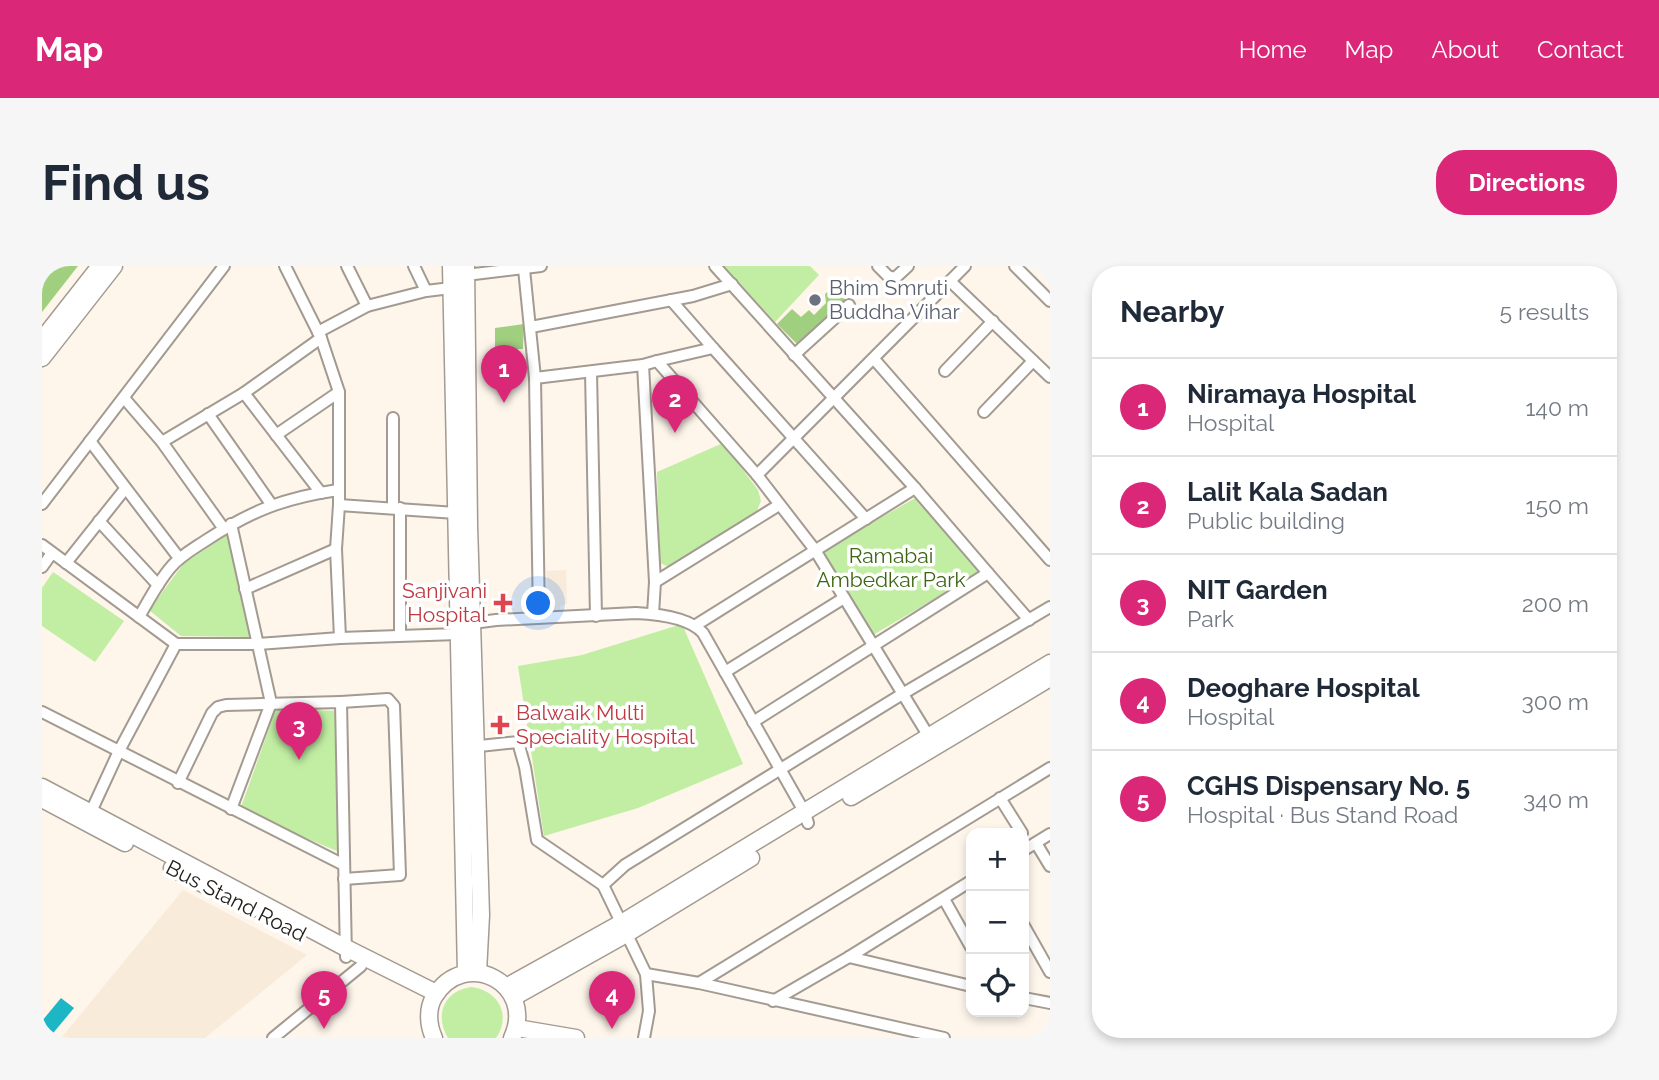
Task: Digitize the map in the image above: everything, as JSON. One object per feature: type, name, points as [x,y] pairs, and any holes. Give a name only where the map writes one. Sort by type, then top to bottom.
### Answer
[{"type":"main road","points":[[42,340],[100,266]]},
{"type":"main road","points":[[42,358],[114,266]]},
{"type":"main road","points":[[451,266],[458,634],[468,747]]},
{"type":"main road","points":[[466,270],[467,435],[473,623],[468,747],[472,973]]},
{"type":"main road","points":[[932,742],[1050,663]]},
{"type":"main road","points":[[510,992],[625,927],[932,742],[1050,678]]},
{"type":"main road","points":[[42,787],[89,817]]},
{"type":"main road","name":"Bus Stand Road","points":[[42,799],[89,817],[346,953],[361,966],[434,998]]},
{"type":"main road","points":[[346,953],[434,998]]},
{"type":"main road","points":[[434,1038],[428,1021],[440,987],[453,977],[472,973],[492,976],[510,992],[518,1012],[516,1035],[576,1038]]},
{"type":"street","points":[[42,504],[224,266]]},
{"type":"street","points":[[285,266],[319,335],[340,391],[336,549],[340,638]]},
{"type":"street","points":[[347,266],[367,306]]},
{"type":"street","points":[[414,266],[426,291]]},
{"type":"street","points":[[162,442],[244,393],[319,335],[367,306],[426,291],[451,288],[466,270],[541,266]]},
{"type":"street","points":[[715,266],[915,488],[1029,620]]},
{"type":"street","points":[[878,266],[888,276],[895,278],[908,266]]},
{"type":"street","points":[[757,475],[965,266]]},
{"type":"street","points":[[1014,266],[1050,301]]},
{"type":"street","points":[[524,269],[535,378],[539,617]]},
{"type":"street","points":[[950,281],[1050,377]]},
{"type":"street","points":[[531,327],[693,296],[732,284]]},
{"type":"street","points":[[670,300],[866,519]]},
{"type":"street","points":[[794,355],[849,305]]},
{"type":"street","points":[[945,371],[993,321]]},
{"type":"street","points":[[535,378],[643,365],[713,348]]},
{"type":"street","points":[[874,359],[1050,560]]},
{"type":"street","points":[[657,361],[757,475],[815,550],[932,742]]},
{"type":"street","points":[[984,412],[1033,361]]},
{"type":"street","points":[[643,365],[655,582],[653,614]]},
{"type":"street","points":[[591,372],[596,616]]},
{"type":"street","points":[[276,435],[340,391]]},
{"type":"street","points":[[244,393],[321,493]]},
{"type":"street","points":[[124,398],[228,526],[245,589],[271,703],[231,809]]},
{"type":"street","points":[[208,414],[271,504]]},
{"type":"street","points":[[393,418],[400,635]]},
{"type":"street","points":[[90,440],[179,558]]},
{"type":"street","points":[[696,625],[915,488]]},
{"type":"street","points":[[66,563],[125,489]]},
{"type":"street","points":[[139,617],[158,585],[179,558],[228,526],[271,504],[338,490]]},
{"type":"street","points":[[339,505],[456,513]]},
{"type":"street","points":[[655,582],[779,505]]},
{"type":"street","points":[[99,521],[158,585]]},
{"type":"street","points":[[42,545],[176,644],[258,644],[458,634],[473,623],[539,617],[653,614],[696,625],[806,818]]},
{"type":"street","points":[[245,589],[336,549]]},
{"type":"street","points":[[42,567],[52,553]]},
{"type":"street","points":[[753,722],[988,573]]},
{"type":"street","points":[[725,672],[844,598]]},
{"type":"street","points":[[603,885],[625,865],[904,693],[1050,607]]},
{"type":"street","points":[[89,817],[119,751],[176,644]]},
{"type":"street","points":[[178,783],[212,713],[218,707],[388,699],[394,706],[400,875],[344,879]]},
{"type":"street","points":[[341,702],[346,953]]},
{"type":"street","points":[[42,712],[344,865]]},
{"type":"street","points":[[468,747],[518,742],[525,767],[537,840],[603,885],[646,974],[649,1011],[644,1038]]},
{"type":"street","points":[[699,983],[1050,768]]},
{"type":"street","points":[[1000,798],[1018,828]]},
{"type":"street","points":[[1029,841],[1050,834]]},
{"type":"street","points":[[1029,844],[1050,866]]},
{"type":"street","points":[[773,1001],[966,885]]},
{"type":"street","points":[[944,900],[966,938]]},
{"type":"street","points":[[1029,935],[1050,972]]},
{"type":"street","points":[[849,957],[966,985]]},
{"type":"street","points":[[273,1038],[361,966]]},
{"type":"street","points":[[646,974],[699,983],[944,1038]]},
{"type":"street","points":[[1029,999],[1050,1003]]},
{"type":"shaded area","points":[[566,570],[567,604],[560,606],[560,613],[542,613],[542,586],[548,585],[546,571]]},
{"type":"shaded area","points":[[183,890],[307,955],[205,1038],[61,1038]]},
{"type":"green space","points":[[78,266],[42,312],[42,267]]},
{"type":"green space","points":[[724,266],[810,266],[819,275],[775,322]]},
{"type":"green space","points":[[833,287],[847,301],[799,346],[777,324],[792,309],[801,317],[809,310],[814,315],[826,303],[825,294]]},
{"type":"green space","points":[[524,324],[523,349],[495,349],[495,328]]},
{"type":"green space","points":[[723,443],[758,490],[761,501],[756,513],[669,567],[660,563],[657,472]]},
{"type":"green space","name":"Ramabai Ambedkar Park","points":[[917,497],[980,572],[873,635],[821,552]]},
{"type":"green space","points":[[230,533],[252,637],[181,636],[149,610],[184,563]]},
{"type":"green space","points":[[53,572],[124,621],[95,662],[42,626],[42,588]]},
{"type":"green space","points":[[682,624],[743,764],[638,808],[544,836],[518,666],[582,655]]},
{"type":"green space","points":[[276,709],[341,711],[339,852],[240,810]]},
{"type":"green space","points":[[471,987],[489,993],[500,1005],[503,1021],[496,1038],[448,1038],[442,1021],[444,1005],[454,993]]},
{"type":"water","points":[[61,998],[74,1008],[49,1038],[42,1038],[42,1021]]},
{"type":"place","name":"Bhim Smruti Buddha Vihar","points":[[815,300]]},
{"type":"place","name":"Niramaya Hospital","points":[[504,403]]},
{"type":"place","name":"Lalit Kala Sadan","points":[[675,433]]},
{"type":"place","name":"Sanjivani Hospital","points":[[503,603]]},
{"type":"place","name":"Balwaik Multi Speciality Hospital","points":[[500,725]]},
{"type":"place","name":"NIT Garden","points":[[299,760]]},
{"type":"place","name":"CGHS Dispensary No. 5","points":[[324,1029]]},
{"type":"place","name":"Deoghare Hospital","points":[[612,1029]]}]
